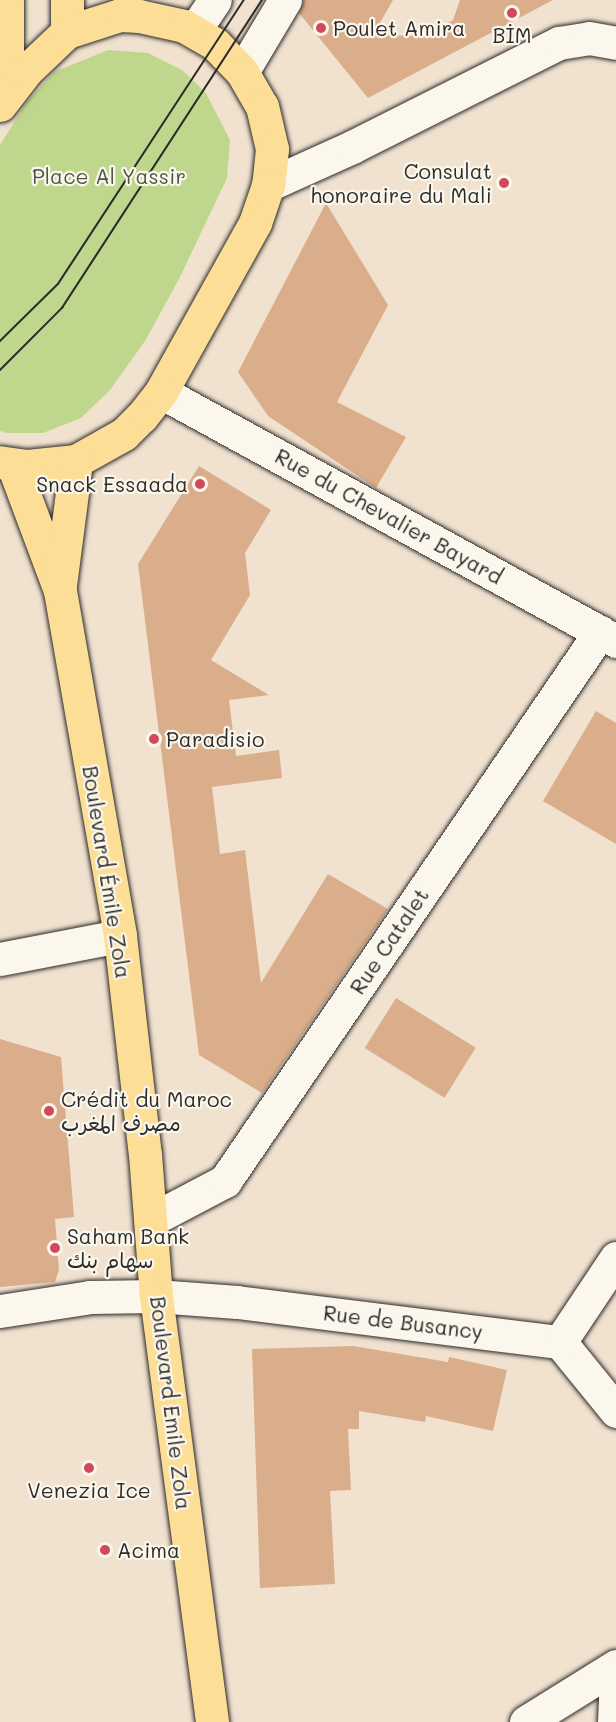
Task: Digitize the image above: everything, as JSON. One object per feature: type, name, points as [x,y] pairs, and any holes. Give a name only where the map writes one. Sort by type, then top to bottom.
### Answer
[{"type":"main road","points":[[3,99],[7,0]]},
{"type":"main road","points":[[3,99],[47,49],[67,16],[120,15],[164,20],[194,31],[215,44],[242,72],[262,106],[272,149],[268,184],[255,223],[161,392],[124,434],[76,461],[46,465],[6,464]]},
{"type":"main road","name":"Boulevard Émile Zola","points":[[60,591],[76,461]]},
{"type":"main road","name":"Boulevard Émile Zola","points":[[6,464],[60,591],[120,936],[145,1154]]},
{"type":"main road","name":"Boulevard Emile Zola","points":[[145,1154],[156,1296],[212,1722]]},
{"type":"street","points":[[194,31],[215,0]]},
{"type":"street","points":[[242,72],[285,0]]},
{"type":"street","points":[[268,184],[352,147],[559,43],[603,41],[616,18]]},
{"type":"street","name":"Rue du Chevalier Bayard","points":[[161,392],[608,636]]},
{"type":"street","name":"Rue Catalet","points":[[151,1220],[225,1181],[608,636]]},
{"type":"street","points":[[0,959],[120,936]]},
{"type":"street","points":[[616,1258],[560,1342],[616,1411]]},
{"type":"street","name":"Rue de Busancy","points":[[0,1311],[90,1297],[156,1296],[237,1302],[560,1342]]},
{"type":"street","points":[[526,1722],[616,1666]]},
{"type":"street","points":[[614,1722],[616,1676]]},
{"type":"green space","name":"Place Al Yassir","points":[[108,50],[148,53],[182,70],[206,93],[230,140],[227,178],[180,277],[145,341],[110,390],[81,418],[43,433],[7,433],[0,431],[0,145],[27,102],[54,72]]},
{"type":"building","points":[[304,0],[393,0],[373,35],[424,36],[453,20],[460,0],[553,0],[368,98],[299,13]]},
{"type":"building","points":[[326,203],[388,305],[337,402],[406,437],[376,488],[268,416],[238,372]]},
{"type":"building","points":[[199,466],[271,510],[245,553],[250,595],[211,660],[269,695],[229,700],[236,756],[279,750],[282,778],[212,787],[220,854],[245,850],[261,983],[328,874],[388,909],[262,1093],[199,1055],[138,564]]},
{"type":"building","points":[[596,711],[616,723],[616,844],[543,801]]},
{"type":"building","points":[[396,998],[476,1048],[444,1098],[365,1048]]},
{"type":"building","points":[[0,1039],[61,1057],[74,1217],[55,1219],[59,1270],[55,1282],[0,1287]]},
{"type":"building","points":[[353,1346],[448,1362],[449,1357],[507,1370],[493,1431],[426,1416],[425,1422],[359,1411],[359,1429],[348,1429],[351,1490],[330,1491],[335,1584],[260,1588],[252,1349]]},
{"type":"tram line","points":[[0,341],[58,284],[244,0]]},
{"type":"tram line","points":[[0,370],[62,308],[262,0]]},
{"type":"place","name":"BİM","points":[[512,13]]},
{"type":"place","name":"Poulet Amira","points":[[321,28]]},
{"type":"place","name":"Consulat honoraire du Mali","points":[[504,183]]},
{"type":"place","name":"Snack Essaada","points":[[200,484]]},
{"type":"place","name":"Paradisio","points":[[154,739]]},
{"type":"place","name":"Crédit du Maroc مصرف المغرب","points":[[49,1111]]},
{"type":"place","name":"Saham Bank سهام بنك","points":[[55,1248]]},
{"type":"place","name":"Venezia Ice","points":[[89,1468]]},
{"type":"place","name":"Acima","points":[[105,1550]]}]
